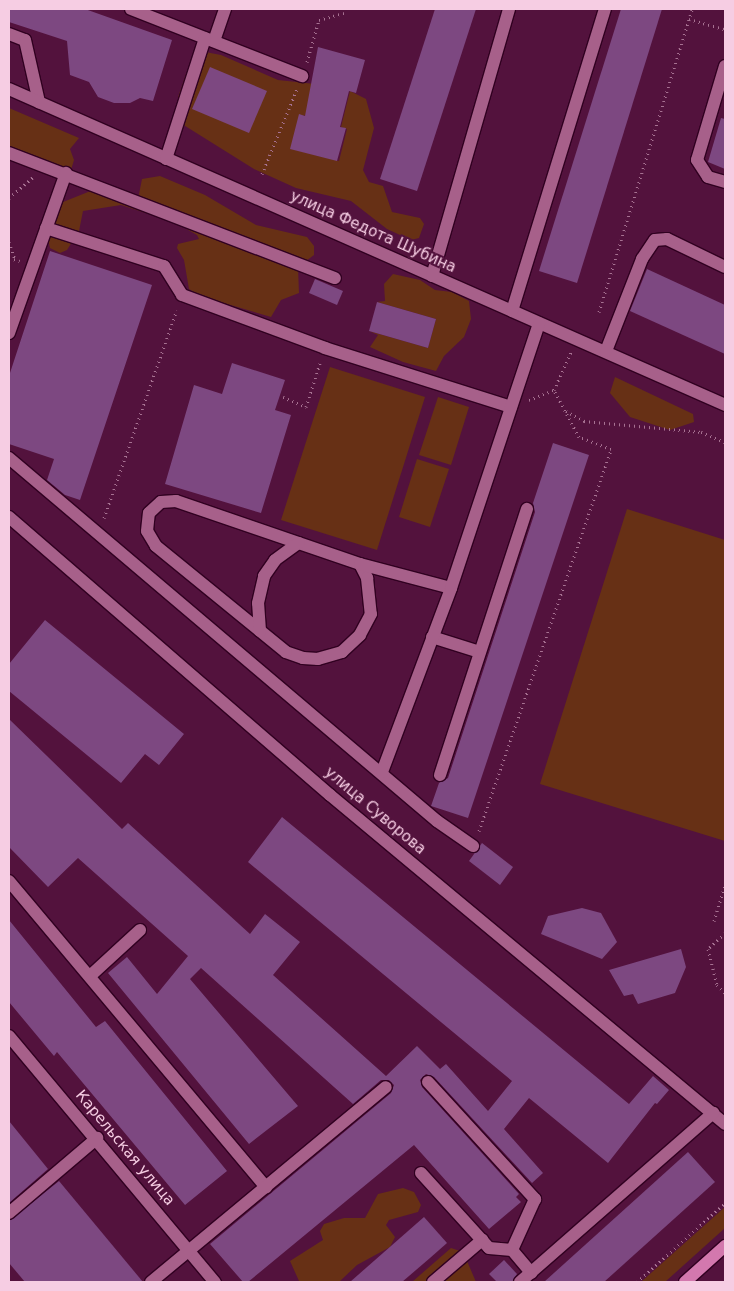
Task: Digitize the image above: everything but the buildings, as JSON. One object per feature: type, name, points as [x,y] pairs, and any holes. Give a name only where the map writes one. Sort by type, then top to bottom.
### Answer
[{"type":"main road","points":[[685,1282],[725,1246]]},
{"type":"street","points":[[131,9],[302,76]]},
{"type":"street","points":[[166,159],[209,39],[225,9]]},
{"type":"street","points":[[432,276],[509,9]]},
{"type":"street","points":[[512,311],[605,9]]},
{"type":"street","points":[[9,34],[25,40],[39,102]]},
{"type":"street","points":[[725,66],[697,160],[708,177],[725,182]]},
{"type":"street","name":"улица Федота Шубина","points":[[9,89],[725,405]]},
{"type":"street","points":[[9,153],[66,173],[335,278]]},
{"type":"street","points":[[9,333],[66,173]]},
{"type":"street","points":[[46,228],[164,266],[182,295],[325,348],[511,407]]},
{"type":"street","points":[[606,351],[642,259],[655,240],[667,239],[725,266]]},
{"type":"street","points":[[382,772],[451,588],[539,323]]},
{"type":"street","points":[[9,458],[382,772],[437,822],[473,846]]},
{"type":"street","points":[[360,564],[367,578],[371,614],[360,636],[342,652],[318,659],[302,658],[286,652],[156,546],[147,531],[149,513],[161,502],[176,501],[360,564],[451,588]]},
{"type":"street","points":[[440,775],[527,509]]},
{"type":"street","name":"улица Суворова","points":[[9,518],[330,795],[725,1124]]},
{"type":"street","points":[[260,630],[258,603],[264,576],[275,560],[298,543]]},
{"type":"street","points":[[432,637],[480,652]]},
{"type":"street","points":[[9,881],[266,1187]]},
{"type":"street","points":[[90,976],[140,930]]},
{"type":"street","name":"Карельская улица","points":[[9,1036],[97,1138],[215,1282]]},
{"type":"street","points":[[428,1082],[535,1199],[512,1250]]},
{"type":"street","points":[[151,1282],[386,1087]]},
{"type":"street","points":[[520,1282],[713,1113]]},
{"type":"street","points":[[9,1213],[97,1138]]},
{"type":"street","points":[[421,1173],[489,1248],[512,1250],[531,1273]]},
{"type":"street","points":[[433,1282],[482,1240]]},
{"type":"path","points":[[599,312],[692,9]]},
{"type":"path","points":[[262,174],[302,76],[319,20],[344,13]]},
{"type":"path","points":[[689,19],[725,30]]},
{"type":"path","points":[[9,198],[46,166]]},
{"type":"path","points":[[9,242],[16,260]]},
{"type":"path","points":[[98,534],[182,295]]},
{"type":"path","points":[[283,397],[306,407],[325,348]]},
{"type":"path","points":[[511,407],[554,390],[573,349]]},
{"type":"path","points":[[473,846],[611,449],[579,437],[554,390]]},
{"type":"path","points":[[565,411],[584,421],[701,432],[725,442]]},
{"type":"path","points":[[714,921],[725,884]]},
{"type":"path","points":[[725,933],[708,949],[717,985],[725,993]]},
{"type":"path","points":[[637,1282],[725,1203]]},
{"type":"shaded area","points":[[200,51],[221,55],[278,80],[315,84],[307,116],[301,115],[292,149],[339,161],[347,129],[341,127],[350,91],[366,99],[374,128],[363,170],[369,182],[383,186],[392,212],[420,218],[424,224],[419,238],[411,240],[387,229],[351,201],[296,188],[254,169],[182,124],[178,97],[186,74]]},
{"type":"shaded area","points":[[9,108],[79,138],[70,149],[74,160],[71,170],[9,146]]},
{"type":"shaded area","points":[[160,176],[205,195],[256,225],[307,237],[314,246],[314,255],[298,267],[299,293],[281,300],[271,317],[200,296],[189,289],[184,260],[177,248],[178,244],[199,239],[197,235],[176,223],[121,205],[83,211],[79,231],[67,250],[60,253],[50,248],[48,239],[63,202],[93,190],[138,199],[142,179]]},
{"type":"shaded area","points":[[393,274],[420,280],[435,290],[452,292],[469,301],[471,319],[464,337],[444,356],[436,371],[403,362],[370,347],[378,335],[369,331],[428,348],[436,319],[377,302],[385,301],[384,284]]},
{"type":"shaded area","points":[[330,367],[425,397],[377,550],[281,520]]},
{"type":"shaded area","points":[[615,377],[693,414],[694,422],[670,430],[630,417],[610,393]]},
{"type":"shaded area","points":[[438,397],[469,407],[451,465],[419,455]]},
{"type":"shaded area","points":[[417,459],[449,469],[430,527],[399,517]]},
{"type":"shaded area","points":[[627,509],[725,540],[725,841],[540,784]]},
{"type":"shaded area","points":[[403,1188],[414,1192],[421,1205],[418,1212],[389,1220],[386,1225],[395,1237],[390,1247],[357,1265],[339,1282],[299,1281],[290,1261],[323,1240],[320,1231],[324,1224],[344,1218],[365,1218],[378,1194]]},
{"type":"shaded area","points":[[725,1207],[725,1228],[665,1282],[641,1282]]},
{"type":"shaded area","points":[[451,1248],[460,1251],[467,1261],[476,1282],[412,1282]]}]
